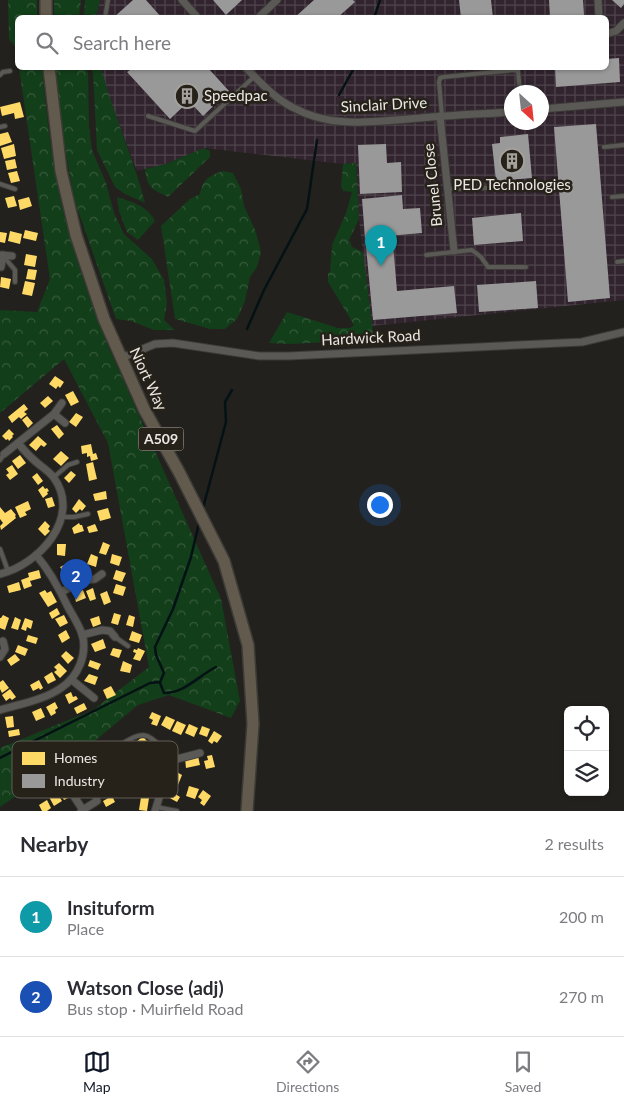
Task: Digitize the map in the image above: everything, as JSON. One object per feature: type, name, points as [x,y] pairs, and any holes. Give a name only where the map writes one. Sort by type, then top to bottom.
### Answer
[{"type":"highway","points":[[46,0],[46,15]]},
{"type":"highway","name":"Niort Way","points":[[48,70],[61,171],[76,236],[104,319],[144,409],[179,472],[224,561],[248,645],[253,724],[247,811]]},
{"type":"street","points":[[182,0],[195,15]]},
{"type":"street","points":[[261,15],[277,0]]},
{"type":"street","points":[[598,0],[599,15]]},
{"type":"street","points":[[609,33],[624,23]]},
{"type":"street","name":"Sinclair Drive","points":[[248,70],[270,92],[292,107],[316,117],[339,123],[364,123],[504,112]]},
{"type":"street","points":[[549,108],[624,102]]},
{"type":"street","name":"Brunel Close","points":[[441,116],[454,251]]},
{"type":"street","points":[[1,267],[1,255],[12,256]]},
{"type":"street","name":"Hardwick Road","points":[[121,358],[155,344],[173,343],[259,356],[289,356],[582,342],[624,332]]},
{"type":"street","points":[[2,457],[54,414],[62,403]]},
{"type":"street","points":[[54,414],[65,423]]},
{"type":"street","points":[[0,574],[8,572],[36,555],[55,533],[62,517],[64,503],[61,490],[54,477],[33,460],[18,443]]},
{"type":"street","points":[[0,710],[52,694],[72,680],[83,656],[82,635],[47,567],[36,555]]},
{"type":"street","points":[[61,592],[85,580],[96,579],[102,574]]},
{"type":"street","points":[[82,635],[102,630],[110,631],[115,637]]},
{"type":"street","points":[[0,657],[5,649],[3,641]]},
{"type":"street","points":[[72,680],[94,698]]},
{"type":"street","points":[[178,759],[200,753]]},
{"type":"street","points":[[75,798],[82,810],[97,801]]},
{"type":"lane","points":[[106,15],[108,0]]},
{"type":"lane","points":[[441,116],[439,82],[443,76],[514,70],[518,71],[519,85]]},
{"type":"lane","points":[[0,75],[10,71]]},
{"type":"lane","points":[[148,116],[195,131],[255,76]]},
{"type":"lane","points":[[0,128],[5,126]]},
{"type":"lane","points":[[604,147],[624,146]]},
{"type":"lane","points":[[0,184],[15,189]]},
{"type":"lane","points":[[447,189],[516,187]]},
{"type":"lane","points":[[612,197],[624,196]]},
{"type":"lane","points":[[426,255],[472,250],[488,267],[526,267]]},
{"type":"lane","points":[[1,255],[15,270],[15,282]]},
{"type":"lane","points":[[617,262],[624,262]]},
{"type":"lane","points":[[54,477],[68,465],[77,462]]},
{"type":"lane","points":[[62,517],[88,514]]},
{"type":"lane","points":[[0,549],[8,572]]},
{"type":"lane","points":[[115,637],[128,646]]},
{"type":"lane","points":[[126,741],[142,734],[154,741]]},
{"type":"lane","points":[[156,809],[177,811]]},
{"type":"shaded area","points":[[100,0],[624,0],[624,300],[371,326],[359,219],[356,163],[343,164],[204,148],[166,164],[137,171],[110,101],[102,70],[609,70],[609,15],[97,15]]},
{"type":"green space","points":[[8,0],[37,0],[37,15],[15,15],[15,46],[9,39]]},
{"type":"green space","points":[[54,0],[81,0],[79,15],[54,15]]},
{"type":"green space","points":[[85,0],[100,0],[96,15],[84,15]]},
{"type":"green space","points":[[19,70],[42,70],[48,127],[62,207],[91,302],[108,346],[221,599],[240,701],[231,718],[169,695],[138,705],[95,741],[17,741],[93,710],[149,667],[108,443],[64,359],[0,413],[0,310],[37,312],[50,279]]},
{"type":"green space","points":[[56,70],[87,70],[92,150],[106,183],[114,213],[124,234],[152,259],[164,280],[167,303],[164,320],[175,330],[154,330],[131,321],[116,319],[74,199],[58,108]]},
{"type":"green space","points":[[92,70],[102,70],[145,203],[115,187],[97,150]]},
{"type":"green space","points":[[204,148],[210,151],[210,157],[168,197],[151,187],[147,180],[145,169],[166,164]]},
{"type":"green space","points":[[356,163],[359,219],[349,240],[352,247],[363,252],[374,340],[288,344],[269,343],[287,312],[338,328],[350,328],[354,325],[328,282],[328,273],[330,272],[332,245],[346,213],[352,192],[343,191],[341,186],[343,164]]},
{"type":"green space","points":[[223,171],[233,173],[241,189],[244,206],[256,232],[261,252],[257,267],[250,277],[245,301],[237,319],[225,329],[210,329],[175,319],[161,226],[190,199],[200,194],[207,179]]},
{"type":"green space","points":[[117,197],[144,208],[155,221],[138,240],[127,232],[119,211]]},
{"type":"green space","points":[[12,743],[13,798],[0,807],[0,748]]},
{"type":"building: Homes","points":[[20,102],[24,117],[15,119],[14,113],[2,116],[0,107]]},
{"type":"building: Homes","points":[[8,132],[12,142],[0,146],[0,134]]},
{"type":"building: Homes","points":[[14,144],[16,156],[4,159],[1,148]]},
{"type":"building: Homes","points":[[15,159],[17,168],[7,170],[5,161]]},
{"type":"building: Homes","points":[[17,171],[20,181],[11,183],[8,173]]},
{"type":"building: Homes","points":[[14,196],[17,206],[8,208],[5,198]]},
{"type":"building: Homes","points":[[29,197],[32,206],[20,210],[18,200]]},
{"type":"building: Homes","points":[[25,230],[38,233],[36,241],[23,238]]},
{"type":"building: Homes","points":[[10,231],[22,234],[20,244],[8,241]]},
{"type":"building: Homes","points":[[0,232],[7,233],[5,243],[0,242]]},
{"type":"building: Homes","points":[[26,254],[37,256],[35,267],[24,265]]},
{"type":"building: Homes","points":[[28,269],[37,270],[35,280],[26,279]]},
{"type":"building: Homes","points":[[1,277],[11,279],[9,289],[0,287]]},
{"type":"building: Homes","points":[[25,281],[35,283],[32,296],[22,294]]},
{"type":"building: Homes","points":[[55,376],[64,382],[60,388],[58,386],[56,389],[49,384]]},
{"type":"building: Homes","points":[[73,391],[79,402],[71,406],[65,395]]},
{"type":"building: Homes","points":[[48,396],[53,401],[45,408],[40,403]]},
{"type":"building: Homes","points":[[24,404],[28,409],[24,412],[27,414],[21,419],[19,417],[12,423],[8,417]]},
{"type":"building: Homes","points":[[76,413],[83,417],[76,427],[69,422]]},
{"type":"building: Homes","points":[[27,416],[33,423],[28,428],[22,420]]},
{"type":"building: Homes","points":[[57,425],[64,434],[59,439],[51,429]]},
{"type":"building: Homes","points":[[9,429],[14,434],[9,441],[2,436]]},
{"type":"building: Homes","points":[[38,436],[47,444],[44,447],[41,445],[36,451],[29,445]]},
{"type":"building: Homes","points":[[91,444],[93,454],[96,453],[98,459],[91,461],[90,456],[87,457],[87,453],[82,454],[81,446]]},
{"type":"building: Homes","points":[[61,451],[69,458],[61,466],[53,459]]},
{"type":"building: Homes","points":[[20,455],[26,463],[18,469],[12,461]]},
{"type":"building: Homes","points":[[93,462],[97,479],[89,481],[86,464]]},
{"type":"building: Homes","points":[[12,465],[18,474],[10,480],[6,475],[9,473],[6,469]]},
{"type":"building: Homes","points":[[71,471],[76,475],[69,483],[64,478]]},
{"type":"building: Homes","points":[[37,473],[43,481],[38,485],[32,477]]},
{"type":"building: Homes","points":[[43,486],[49,491],[43,498],[38,490]]},
{"type":"building: Homes","points":[[106,491],[107,499],[95,501],[93,494]]},
{"type":"building: Homes","points":[[52,497],[55,506],[48,508],[45,499]]},
{"type":"building: Homes","points":[[79,499],[86,506],[82,511],[80,509],[76,513],[72,509]]},
{"type":"building: Homes","points":[[28,501],[31,509],[25,512],[27,515],[20,518],[15,507]]},
{"type":"building: Homes","points":[[0,507],[5,513],[11,509],[16,515],[16,518],[1,530],[0,526],[3,523],[0,519]]},
{"type":"building: Homes","points":[[108,508],[111,518],[100,521],[97,511]]},
{"type":"building: Homes","points":[[45,521],[50,526],[48,529],[50,531],[45,536],[38,529]]},
{"type":"building: Homes","points":[[79,523],[84,531],[74,534],[72,528]]},
{"type":"building: Homes","points":[[95,524],[98,531],[89,533],[87,527]]},
{"type":"building: Homes","points":[[103,542],[110,545],[106,555],[99,553]]},
{"type":"building: Homes","points":[[57,544],[66,544],[65,556],[57,555]]},
{"type":"building: Homes","points":[[91,554],[98,557],[96,567],[87,564]]},
{"type":"building: Homes","points":[[112,554],[122,557],[119,566],[110,563]]},
{"type":"building: Homes","points":[[68,563],[73,570],[65,575],[60,567]]},
{"type":"building: Homes","points":[[39,570],[41,578],[30,581],[32,586],[24,589],[21,580],[29,577],[28,573]]},
{"type":"building: Homes","points":[[116,570],[126,573],[122,582],[113,579]]},
{"type":"building: Homes","points":[[73,573],[76,578],[67,583],[64,578]]},
{"type":"building: Homes","points":[[19,582],[21,590],[9,593],[7,586]]},
{"type":"building: Homes","points":[[116,584],[126,587],[123,596],[113,593]]},
{"type":"building: Homes","points":[[93,588],[96,599],[90,601],[86,591]]},
{"type":"building: Homes","points":[[45,590],[47,593],[51,591],[57,602],[48,607],[39,593]]},
{"type":"building: Homes","points":[[83,590],[86,598],[76,602],[74,594]]},
{"type":"building: Homes","points":[[107,591],[111,602],[104,605],[100,594]]},
{"type":"building: Homes","points":[[57,608],[60,614],[52,619],[49,613]]},
{"type":"building: Homes","points":[[114,613],[121,615],[118,625],[111,623]]},
{"type":"building: Homes","points":[[3,615],[9,618],[5,630],[0,628],[0,618]]},
{"type":"building: Homes","points":[[64,615],[68,623],[60,627],[55,619]]},
{"type":"building: Homes","points":[[129,615],[135,617],[133,627],[126,625]]},
{"type":"building: Homes","points":[[99,616],[101,624],[93,627],[90,619]]},
{"type":"building: Homes","points":[[15,617],[21,620],[18,630],[11,628]]},
{"type":"building: Homes","points":[[25,618],[33,621],[31,629],[27,627],[26,631],[21,629]]},
{"type":"building: Homes","points":[[66,630],[70,638],[62,643],[58,635]]},
{"type":"building: Homes","points":[[132,631],[142,635],[139,643],[129,640]]},
{"type":"building: Homes","points":[[28,635],[38,638],[36,644],[26,641]]},
{"type":"building: Homes","points":[[103,639],[106,648],[95,652],[91,644]]},
{"type":"building: Homes","points":[[18,645],[28,649],[25,656],[15,652]]},
{"type":"building: Homes","points":[[113,648],[122,650],[119,658],[110,655]]},
{"type":"building: Homes","points":[[138,648],[145,651],[140,661],[133,659],[136,653],[133,652],[134,649],[137,650]]},
{"type":"building: Homes","points":[[66,651],[74,658],[68,664],[61,656]]},
{"type":"building: Homes","points":[[15,654],[20,660],[11,666],[7,660]]},
{"type":"building: Homes","points":[[90,660],[101,664],[98,670],[88,666]]},
{"type":"building: Homes","points":[[123,661],[132,665],[130,673],[120,671]]},
{"type":"building: Homes","points":[[59,663],[67,671],[60,678],[54,672],[57,670],[54,667]]},
{"type":"building: Homes","points":[[52,672],[56,680],[48,684],[44,677]]},
{"type":"building: Homes","points":[[89,674],[98,677],[95,685],[84,681]]},
{"type":"building: Homes","points":[[3,680],[9,688],[2,693],[0,682]]},
{"type":"building: Homes","points":[[39,680],[43,688],[33,691],[30,685]]},
{"type":"building: Homes","points":[[111,686],[116,695],[107,699],[103,690]]},
{"type":"building: Homes","points":[[10,689],[16,697],[6,701],[2,695]]},
{"type":"building: Homes","points":[[71,692],[73,697],[76,696],[78,699],[69,704],[65,695]]},
{"type":"building: Homes","points":[[55,702],[58,708],[55,710],[56,713],[51,716],[46,707]]},
{"type":"building: Homes","points":[[84,703],[87,709],[77,714],[74,708]]},
{"type":"building: Homes","points":[[41,708],[45,717],[36,721],[32,712]]},
{"type":"building: Homes","points":[[152,712],[161,716],[157,726],[151,724],[153,720],[149,718]]},
{"type":"building: Homes","points":[[13,716],[14,727],[7,728],[5,717]]},
{"type":"building: Homes","points":[[166,716],[175,720],[170,730],[161,725]]},
{"type":"building: Homes","points":[[177,721],[186,725],[181,735],[172,731]]},
{"type":"building: Homes","points":[[189,724],[198,728],[194,737],[185,733]]},
{"type":"building: Homes","points":[[202,726],[210,729],[207,737],[199,734]]},
{"type":"building: Homes","points":[[19,729],[20,735],[9,737],[8,731]]},
{"type":"building: Homes","points":[[214,731],[222,736],[217,743],[214,741],[212,744],[208,741]]},
{"type":"building: Homes","points":[[143,736],[147,741],[137,741]]},
{"type":"building: Homes","points":[[212,755],[215,767],[206,769],[204,761],[208,760],[207,756]]},
{"type":"building: Homes","points":[[198,756],[200,765],[186,768],[185,758]]},
{"type":"building: Homes","points":[[178,773],[182,775],[178,785]]},
{"type":"building: Homes","points":[[189,786],[199,789],[195,799],[186,796]]},
{"type":"building: Homes","points":[[203,790],[211,796],[204,806],[200,803],[202,800],[198,797]]},
{"type":"building: Homes","points":[[178,796],[180,797],[177,802],[170,798],[178,798]]},
{"type":"building: Homes","points":[[50,798],[60,798],[62,801],[54,806]]},
{"type":"building: Homes","points":[[113,798],[115,802],[106,807],[103,801]]},
{"type":"building: Homes","points":[[141,798],[149,798],[147,811],[139,810]]},
{"type":"building: Homes","points":[[47,800],[51,808],[47,811],[42,811],[39,805]]},
{"type":"building: Industry","points":[[133,0],[146,0],[159,15],[116,15]]},
{"type":"building: Industry","points":[[213,0],[242,0],[226,15]]},
{"type":"building: Industry","points":[[314,0],[353,0],[355,2],[340,15],[297,15]]},
{"type":"building: Industry","points":[[459,0],[491,0],[493,15],[461,15]]},
{"type":"building: Industry","points":[[549,0],[583,0],[584,15],[550,15]]},
{"type":"building: Industry","points":[[612,0],[624,0],[624,4],[621,8]]},
{"type":"building: Industry","points":[[619,58],[620,82],[556,87],[555,70],[609,70],[609,59]]},
{"type":"building: Industry","name":"Speedpac","points":[[130,70],[210,70],[229,91],[203,116],[189,101],[170,119],[127,72]]},
{"type":"building: Industry","points":[[596,124],[610,298],[568,302],[554,127]]},
{"type":"building: Industry","name":"PED Technologies","points":[[528,134],[532,178],[496,181],[492,144],[500,143],[500,137]]},
{"type":"building: Industry","points":[[386,144],[387,163],[401,162],[402,192],[360,194],[358,145]]},
{"type":"building: Industry","points":[[402,195],[403,209],[420,208],[422,233],[365,238],[362,199]]},
{"type":"building: Industry","points":[[521,213],[523,241],[474,245],[472,218]]},
{"type":"building: Industry","points":[[393,244],[397,291],[454,286],[457,313],[373,320],[366,247]]},
{"type":"building: Industry","points":[[536,281],[538,308],[479,312],[477,285]]},
{"type":"waterway","points":[[375,15],[380,0]]},
{"type":"waterway","points":[[339,95],[353,70]]},
{"type":"waterway","points":[[247,329],[264,290],[307,209],[317,140]]},
{"type":"waterway","points":[[203,508],[226,422],[225,402],[232,390]]},
{"type":"waterway","points":[[34,741],[150,683],[160,682],[164,673],[156,655],[155,647],[173,609],[191,557],[199,523]]},
{"type":"waterway","points":[[160,683],[164,693],[172,692],[185,687],[216,667]]},
{"type":"waterway","points":[[0,758],[12,752]]},
{"type":"place","name":"Speedpac","points":[[187,96]]},
{"type":"place","name":"PED Technologies","points":[[512,161]]},
{"type":"place","name":"Insituform","points":[[381,266]]},
{"type":"place","name":"Watson Close (adj)","points":[[76,600]]}]
